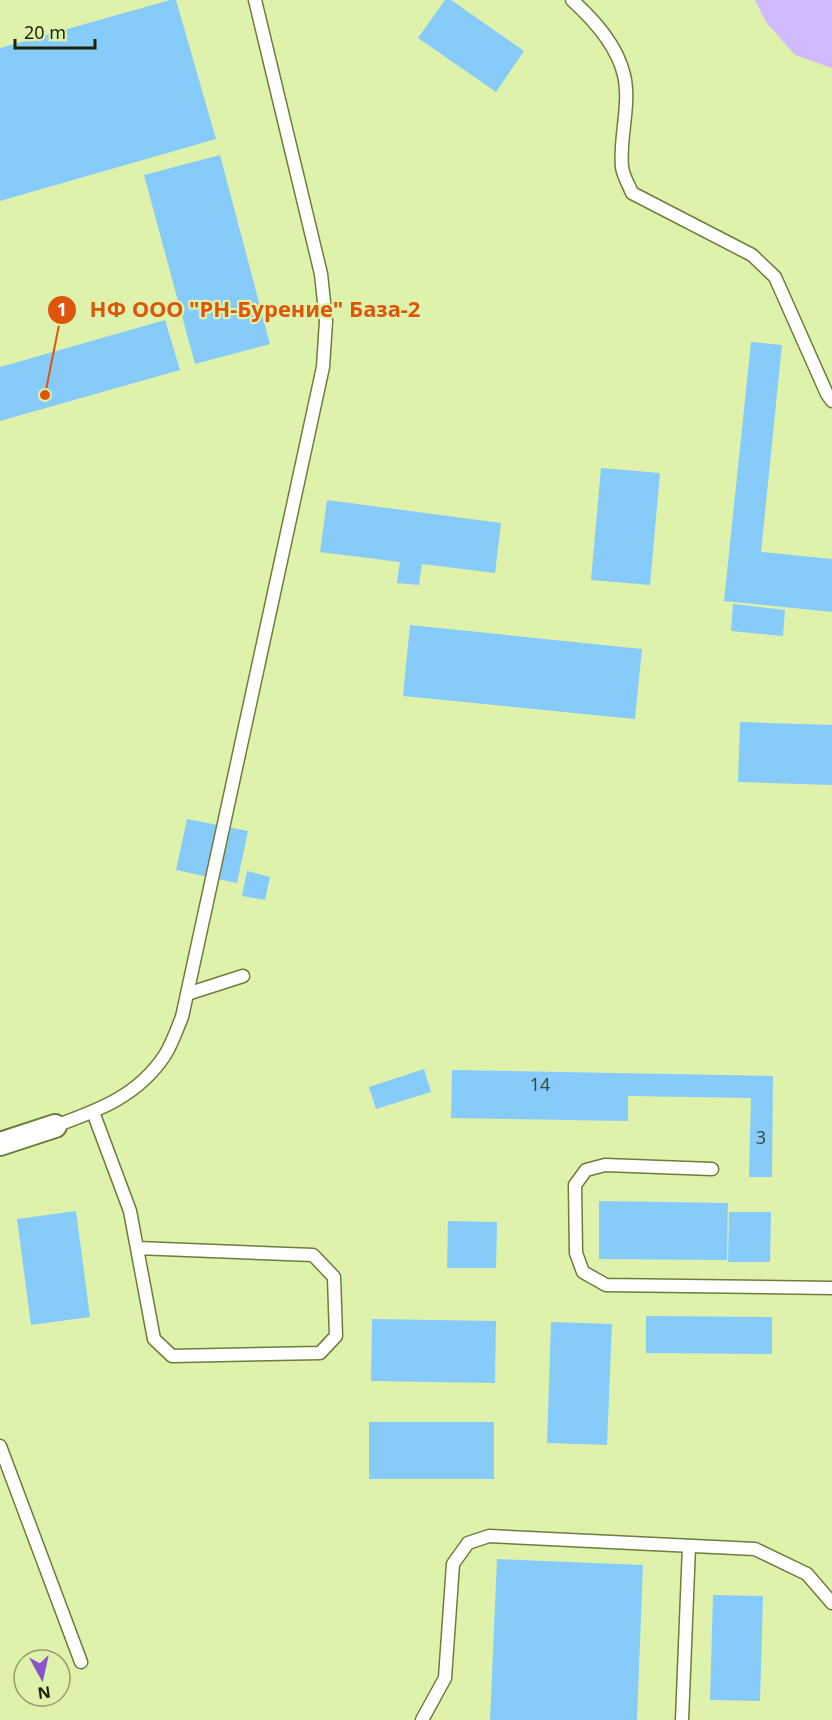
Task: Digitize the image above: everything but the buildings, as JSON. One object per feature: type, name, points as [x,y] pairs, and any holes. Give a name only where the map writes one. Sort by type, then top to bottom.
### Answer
[{"type":"street","points":[[0,1144],[55,1126]]},
{"type":"lane","points":[[55,1126],[120,1099],[146,1080],[166,1053],[182,1017],[323,367],[326,321],[321,274],[255,0]]},
{"type":"lane","points":[[572,0],[594,20],[616,55],[625,76],[626,110],[622,168],[632,193],[752,255],[775,277],[827,394],[832,400]]},
{"type":"lane","points":[[187,994],[243,976]]},
{"type":"lane","points":[[93,1112],[130,1210],[137,1248],[154,1339],[171,1356],[320,1353],[336,1336],[334,1277],[313,1255],[137,1248]]},
{"type":"lane","points":[[712,1168],[605,1165],[586,1170],[576,1185],[576,1253],[583,1272],[606,1285],[832,1288]]},
{"type":"lane","points":[[0,1446],[81,1662]]},
{"type":"lane","points":[[422,1720],[445,1678],[453,1564],[468,1543],[489,1536],[756,1550],[807,1574],[832,1604]]},
{"type":"lane","points":[[682,1720],[689,1546]]},
{"type":"shaded area","points":[[755,0],[832,0],[832,68],[795,55],[766,22]]},
{"type":"place","name":"НФ ООО \"РН-Бурение\" База-2","points":[[45,395]]}]
